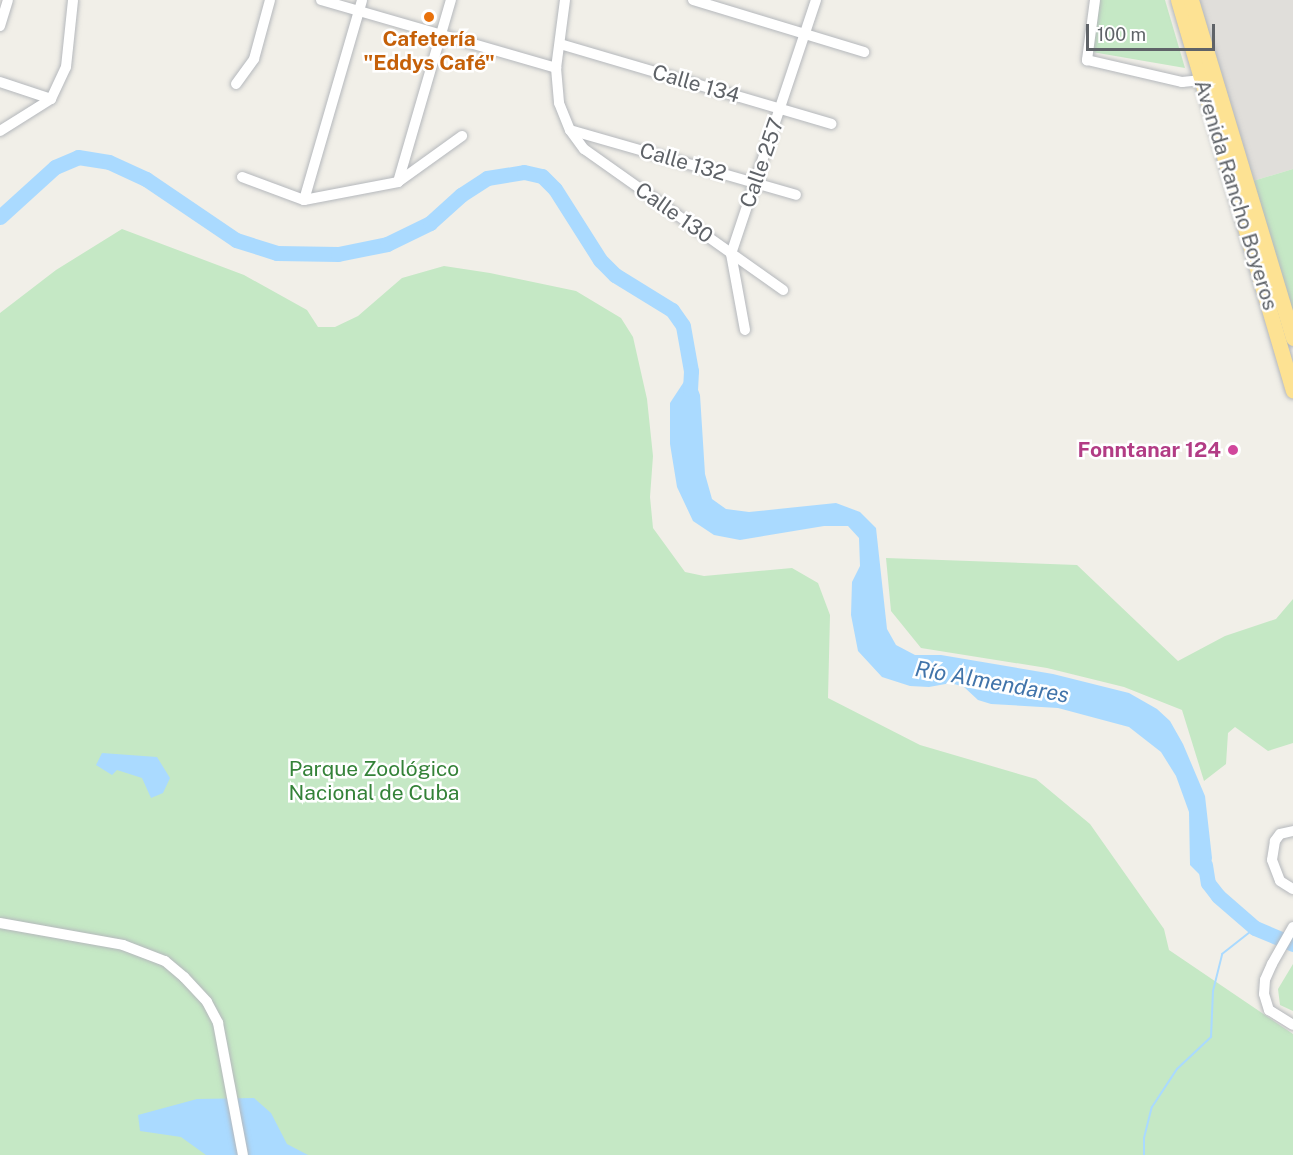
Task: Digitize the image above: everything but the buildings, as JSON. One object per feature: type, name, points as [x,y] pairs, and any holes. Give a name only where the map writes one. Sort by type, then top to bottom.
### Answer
[{"type":"highway","name":"Avenida Rancho Boyeros","points":[[1178,0],[1293,390]]},
{"type":"highway","name":"Avenida Rancho Boyeros","points":[[1191,0],[1293,338]]},
{"type":"street","points":[[0,26],[8,0]]},
{"type":"street","points":[[0,131],[51,99],[66,66],[73,0]]},
{"type":"street","points":[[236,84],[254,59],[270,0]]},
{"type":"street","points":[[321,0],[556,68]]},
{"type":"street","points":[[304,200],[362,0]]},
{"type":"street","points":[[398,182],[451,0]]},
{"type":"street","name":"Calle 130","points":[[565,0],[556,68],[559,103],[570,130],[584,149],[783,290]]},
{"type":"street","points":[[693,0],[864,52]]},
{"type":"street","name":"Calle 257","points":[[745,330],[731,254],[816,0]]},
{"type":"street","points":[[1095,0],[1087,60],[1182,82],[1202,80]]},
{"type":"street","name":"Calle 134","points":[[560,44],[831,124]]},
{"type":"street","points":[[0,82],[51,99]]},
{"type":"street","name":"Calle 132","points":[[570,130],[796,195]]},
{"type":"street","points":[[242,177],[304,200],[398,182],[462,136]]},
{"type":"street","points":[[1293,831],[1280,834],[1275,841],[1272,860],[1280,881],[1293,889]]},
{"type":"street","points":[[0,923],[123,945],[165,961],[207,1002],[218,1023],[243,1155]]},
{"type":"street","points":[[1293,927],[1265,980],[1264,994],[1267,1005],[1277,1017],[1293,1025]]},
{"type":"shaded area","points":[[1196,0],[1293,0],[1293,169],[1253,181]]},
{"type":"green space","points":[[1100,0],[1165,0],[1185,68],[1092,52]]},
{"type":"green space","points":[[1293,169],[1293,312],[1253,181]]},
{"type":"green space","name":"Parque Zoológico Nacional de Cuba","points":[[122,229],[244,275],[307,310],[318,327],[335,327],[358,316],[402,278],[444,266],[576,291],[621,318],[633,337],[647,399],[653,456],[650,497],[653,528],[685,572],[704,576],[792,568],[818,583],[830,615],[828,698],[920,745],[1036,779],[1090,824],[1164,929],[1169,950],[1293,1034],[1293,1155],[0,1155],[0,313],[56,270]]},
{"type":"green space","points":[[886,558],[1077,565],[1178,661],[1225,636],[1276,619],[1293,599],[1293,743],[1268,751],[1235,727],[1228,733],[1226,764],[1204,781],[1182,710],[1124,687],[1047,668],[921,648],[891,611]]},
{"type":"green space","points":[[1293,964],[1293,1011],[1280,1005],[1278,989]]},
{"type":"water","points":[[691,371],[700,395],[705,474],[712,499],[726,509],[749,512],[836,503],[860,512],[876,528],[887,629],[896,645],[915,655],[941,655],[1053,674],[1129,693],[1157,709],[1170,721],[1183,744],[1205,796],[1212,858],[1208,883],[1190,865],[1189,812],[1176,776],[1161,752],[1129,727],[1058,708],[991,704],[978,700],[964,687],[951,683],[929,687],[910,686],[882,677],[858,651],[851,615],[852,582],[860,566],[859,538],[848,526],[824,526],[740,540],[714,535],[693,521],[677,487],[670,444],[670,403]]},
{"type":"water","points":[[102,753],[157,757],[170,778],[163,793],[151,798],[142,778],[117,770],[112,775],[96,765]]},
{"type":"water","points":[[254,1098],[271,1113],[287,1144],[308,1155],[206,1155],[181,1137],[140,1131],[138,1115],[197,1099]]},
{"type":"waterway","name":"Río Almendares","points":[[0,217],[55,167],[78,157],[109,162],[146,179],[236,240],[277,253],[338,254],[387,244],[430,223],[461,195],[487,178],[524,172],[542,176],[555,189],[600,260],[615,275],[672,310],[683,326],[691,371],[690,389]]},
{"type":"waterway","name":"Río Almendares","points":[[1205,865],[1208,883],[1218,896],[1255,928],[1293,944]]},
{"type":"waterway","points":[[1144,1155],[1144,1138],[1152,1107],[1177,1069],[1211,1037],[1213,991],[1222,954],[1255,928]]},
{"type":"place","name":"Cafetería \"Eddys Café\"","points":[[429,17]]},
{"type":"place","name":"Fonntanar 124","points":[[1233,450]]}]
